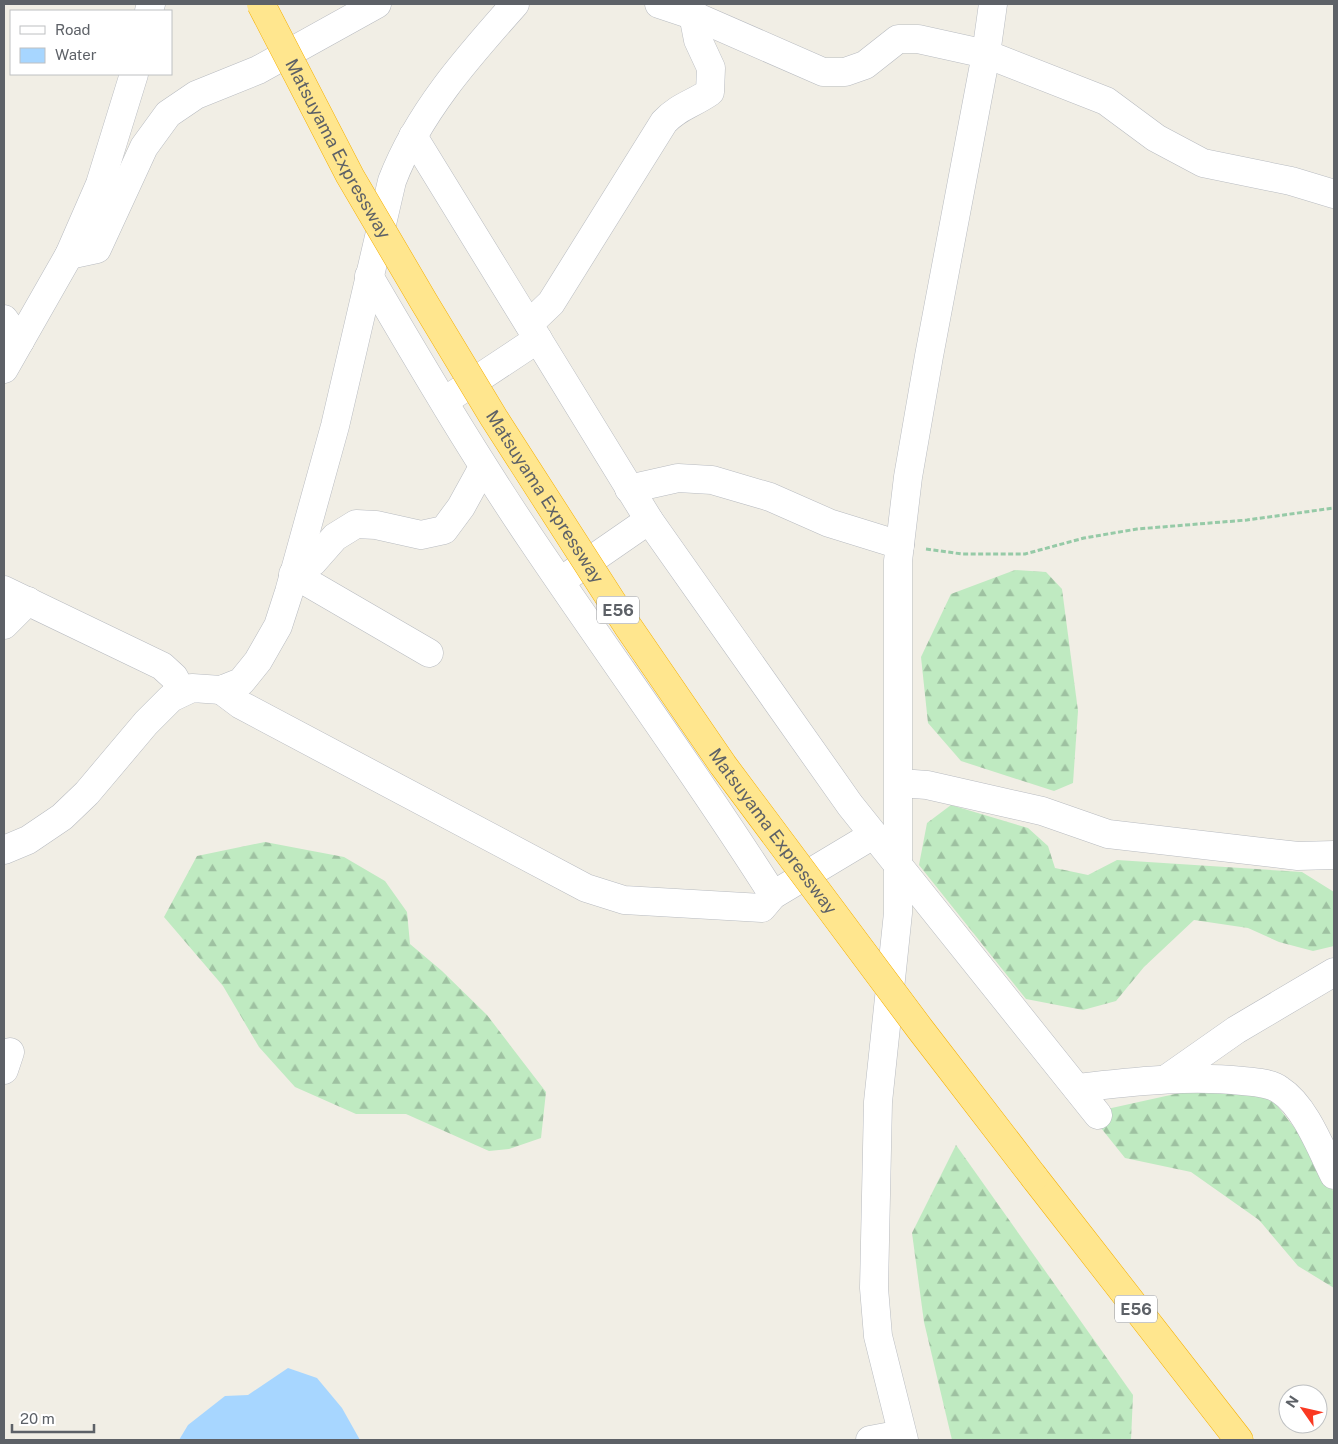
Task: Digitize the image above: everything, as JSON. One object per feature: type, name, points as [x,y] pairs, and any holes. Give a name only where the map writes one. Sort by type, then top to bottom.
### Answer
[{"type":"highway","name":"Matsuyama Expressway","points":[[261,4],[350,176],[424,302],[494,418],[627,625],[724,765],[920,1029],[1238,1440]]},
{"type":"street","points":[[69,255],[97,249],[144,146],[168,114],[196,95],[258,70],[376,4]]},
{"type":"street","points":[[4,850],[28,840],[62,817],[87,793],[146,723],[171,698],[192,688],[221,690],[241,682],[258,661],[278,626],[294,574],[335,426],[392,181],[401,158],[413,136],[448,82],[515,4]]},
{"type":"street","points":[[660,4],[692,10],[823,72],[845,72],[864,66],[898,39],[918,38],[986,54],[1106,101],[1156,138],[1203,162],[1291,181],[1334,194]]},
{"type":"street","points":[[870,1440],[903,1437],[878,1336],[874,1288],[878,1102],[898,913],[900,866],[898,561],[908,477],[994,4]]},
{"type":"street","points":[[443,402],[534,332],[664,122],[677,108],[697,101],[710,92],[711,68],[698,40],[692,10]]},
{"type":"street","points":[[4,369],[69,255],[100,184],[134,75]]},
{"type":"street","points":[[413,136],[649,520],[850,805],[1098,1115]]},
{"type":"street","points":[[369,276],[483,467],[726,820],[773,895]]},
{"type":"street","points":[[4,319],[20,341]]},
{"type":"street","points":[[294,574],[313,562],[335,537],[356,524],[376,525],[421,535],[444,530],[461,506],[483,467]]},
{"type":"street","points":[[629,489],[678,478],[712,480],[770,497],[828,523],[900,545]]},
{"type":"street","points":[[560,581],[649,520]]},
{"type":"street","points":[[294,574],[429,653]]},
{"type":"street","points":[[4,625],[16,595],[162,666],[174,677],[182,692]]},
{"type":"street","points":[[221,690],[241,705],[586,888],[624,900],[728,908],[762,908],[773,895],[873,835]]},
{"type":"street","points":[[900,783],[928,785],[1042,812],[1108,834],[1298,856],[1334,855]]},
{"type":"street","points":[[1169,1078],[1236,1030],[1334,972]]},
{"type":"street","points":[[1077,1088],[1169,1078],[1255,1082],[1279,1089],[1296,1104],[1334,1175]]},
{"type":"path","points":[[900,545],[962,554],[1025,554],[1084,538],[1137,529],[1247,520],[1334,508]]},
{"type":"green space","points":[[1015,570],[1046,572],[1062,589],[1078,711],[1073,783],[1054,791],[961,761],[928,723],[921,657],[951,594]]},
{"type":"green space","points":[[951,805],[1028,828],[1048,846],[1055,868],[1088,875],[1117,860],[1302,872],[1334,892],[1334,946],[1313,951],[1279,942],[1248,928],[1194,920],[1144,967],[1116,1001],[1083,1010],[1026,999],[919,865],[927,823]]},
{"type":"green space","points":[[265,842],[344,857],[385,881],[407,912],[410,944],[442,971],[487,1015],[546,1092],[541,1138],[509,1149],[489,1151],[406,1114],[356,1114],[295,1087],[259,1047],[223,986],[164,917],[197,856]]},
{"type":"green space","points":[[1245,1086],[1275,1103],[1315,1154],[1334,1193],[1334,1288],[1298,1266],[1259,1220],[1191,1172],[1125,1158],[1089,1113],[1193,1090]]},
{"type":"green space","points":[[956,1145],[1133,1395],[1131,1440],[952,1440],[924,1322],[912,1233]]},
{"type":"water","points":[[288,1368],[317,1378],[342,1408],[360,1440],[179,1440],[188,1425],[225,1396],[248,1395]]}]
